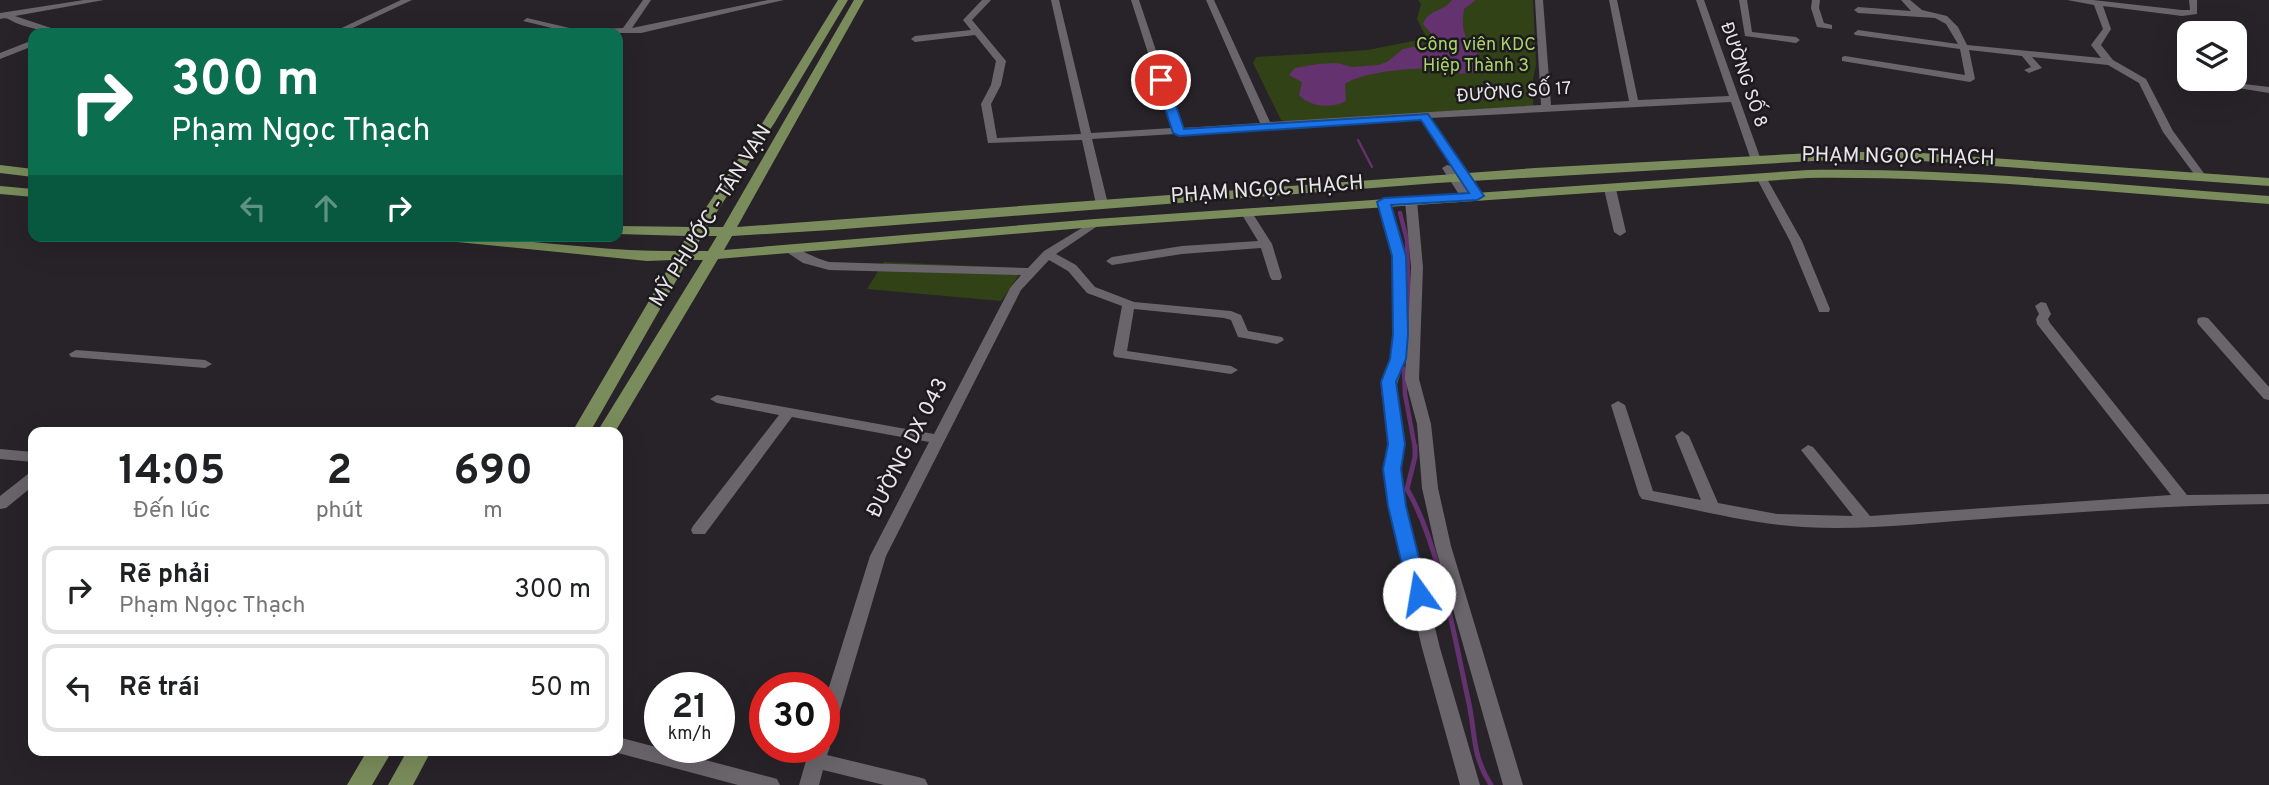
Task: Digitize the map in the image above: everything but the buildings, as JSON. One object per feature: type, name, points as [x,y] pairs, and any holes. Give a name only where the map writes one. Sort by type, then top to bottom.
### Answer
[{"type":"main road","name":"MỸ PHƯỚC - TÂN VẠN","points":[[583,427],[697,232],[769,122],[843,0]]},
{"type":"main road","name":"MỸ PHƯỚC - TÂN VẠN","points":[[609,427],[727,232],[859,0]]},
{"type":"main road","name":"PHẠM NGỌC THẠCH","points":[[623,230],[727,232],[1460,178],[1756,160],[1908,156],[2269,182]]},
{"type":"main road","points":[[0,169],[28,172]]},
{"type":"main road","name":"PHẠM NGỌC THẠCH","points":[[505,242],[648,256],[712,255],[1384,202],[1761,177],[1876,173],[2269,200]]},
{"type":"main road","points":[[4,192],[28,182]]},
{"type":"main road","points":[[4,192],[28,193]]},
{"type":"main road","points":[[359,785],[377,756]]},
{"type":"main road","points":[[400,785],[416,756]]},
{"type":"street","points":[[3,16],[100,0]]},
{"type":"street","points":[[346,28],[408,0]]},
{"type":"street","points":[[626,30],[647,0]]},
{"type":"street","points":[[623,30],[668,25],[780,0]]},
{"type":"street","points":[[915,40],[976,32],[967,20],[987,0]]},
{"type":"street","points":[[1055,0],[1102,204]]},
{"type":"street","points":[[1135,0],[1179,133]]},
{"type":"street","points":[[1210,0],[1267,126]]},
{"type":"street","points":[[1539,0],[1546,109]]},
{"type":"street","points":[[1614,0],[1634,103]]},
{"type":"street","name":"ĐƯỜNG SỐ 8","points":[[1700,0],[1756,160]]},
{"type":"street","points":[[1743,0],[1748,34],[1796,40]]},
{"type":"street","points":[[1816,0],[1815,8],[1820,25],[1829,27]]},
{"type":"street","points":[[1905,0],[1920,14]]},
{"type":"street","points":[[2071,0],[2189,13],[2195,9],[2193,0]]},
{"type":"street","points":[[2098,4],[2107,29],[2096,45],[2099,51],[2110,62],[2143,81],[2168,132],[2201,176]]},
{"type":"street","points":[[1845,58],[1969,79],[1969,60],[1952,24],[1943,18],[1858,10]]},
{"type":"street","points":[[3,16],[44,28]]},
{"type":"street","points":[[527,21],[554,28]]},
{"type":"street","name":"ĐƯỜNG SỐ 17","points":[[976,32],[1001,61],[996,85],[986,104],[992,141],[1179,133],[1634,103],[1736,99]]},
{"type":"street","points":[[1858,33],[2110,62]]},
{"type":"street","points":[[0,55],[28,46]]},
{"type":"street","points":[[2025,54],[2037,68],[2029,70]]},
{"type":"street","points":[[2247,87],[2269,90]]},
{"type":"street","points":[[1418,117],[1472,196]]},
{"type":"street","points":[[1761,177],[1796,241],[1824,309]]},
{"type":"street","points":[[1610,189],[1620,232]]},
{"type":"street","points":[[1411,201],[1417,267],[1412,379],[1424,424],[1430,488],[1443,546],[1513,785]]},
{"type":"street","points":[[1384,202],[1399,256],[1401,334],[1398,359],[1388,382],[1397,444],[1392,469],[1397,506],[1431,648],[1469,785]]},
{"type":"street","points":[[1247,213],[1266,244],[1276,277]]},
{"type":"street","name":"ĐƯỜNG DX 043","points":[[840,681],[878,555],[1016,288],[1028,272],[1048,254],[1095,223]]},
{"type":"street","points":[[1112,261],[1182,250],[1266,244]]},
{"type":"street","points":[[788,249],[829,267],[1028,272]]},
{"type":"street","points":[[1048,254],[1072,268],[1090,290],[1130,305],[1226,314],[1236,318],[1243,334],[1277,340]]},
{"type":"street","points":[[1130,305],[1120,354],[1231,370]]},
{"type":"street","points":[[2041,306],[2045,314],[2042,319],[2044,324],[2183,500]]},
{"type":"street","points":[[2203,321],[2269,396]]},
{"type":"street","points":[[76,354],[205,364]]},
{"type":"street","points":[[717,399],[938,439]]},
{"type":"street","points":[[1618,405],[1647,495],[1777,520],[1866,522],[2183,500],[2269,499]]},
{"type":"street","points":[[699,530],[788,413]]},
{"type":"street","points":[[1682,436],[1712,508]]},
{"type":"street","points":[[1808,450],[1866,522]]},
{"type":"street","points":[[0,454],[28,457]]},
{"type":"street","points":[[0,504],[28,482]]},
{"type":"street","points":[[623,746],[770,785]]},
{"type":"street","points":[[840,761],[918,785]]},
{"type":"street","points":[[809,785],[815,763]]},
{"type":"green space","name":"Công viên KDC Hiệp Thành 3","points":[[1418,0],[1533,0],[1536,65],[1533,107],[1289,122],[1281,120],[1253,63],[1256,57],[1368,50],[1423,39],[1425,35],[1417,19],[1421,4]]},
{"type":"green space","points":[[884,262],[1024,268],[1001,301],[867,289]]},
{"type":"shaded area","points":[[1452,0],[1476,0],[1464,9],[1463,27],[1467,39],[1483,64],[1478,71],[1462,74],[1436,69],[1415,69],[1363,76],[1345,84],[1346,101],[1335,105],[1321,106],[1299,95],[1302,82],[1289,75],[1295,68],[1337,63],[1352,67],[1378,65],[1387,62],[1403,49],[1432,43],[1434,37],[1423,24],[1425,19]]},
{"type":"waterway","points":[[1358,140],[1372,167]]},
{"type":"waterway","points":[[1400,213],[1407,240],[1409,320]]},
{"type":"waterway","points":[[1400,365],[1404,369],[1405,394],[1415,448]]},
{"type":"waterway","points":[[1415,448],[1407,489],[1437,563],[1457,647],[1477,753],[1491,785]]},
{"type":"route","points":[[1161,80],[1179,133],[1424,116],[1477,196],[1384,202],[1399,256],[1401,334],[1398,359],[1388,382],[1397,444],[1392,469],[1397,506],[1419,594]]}]
